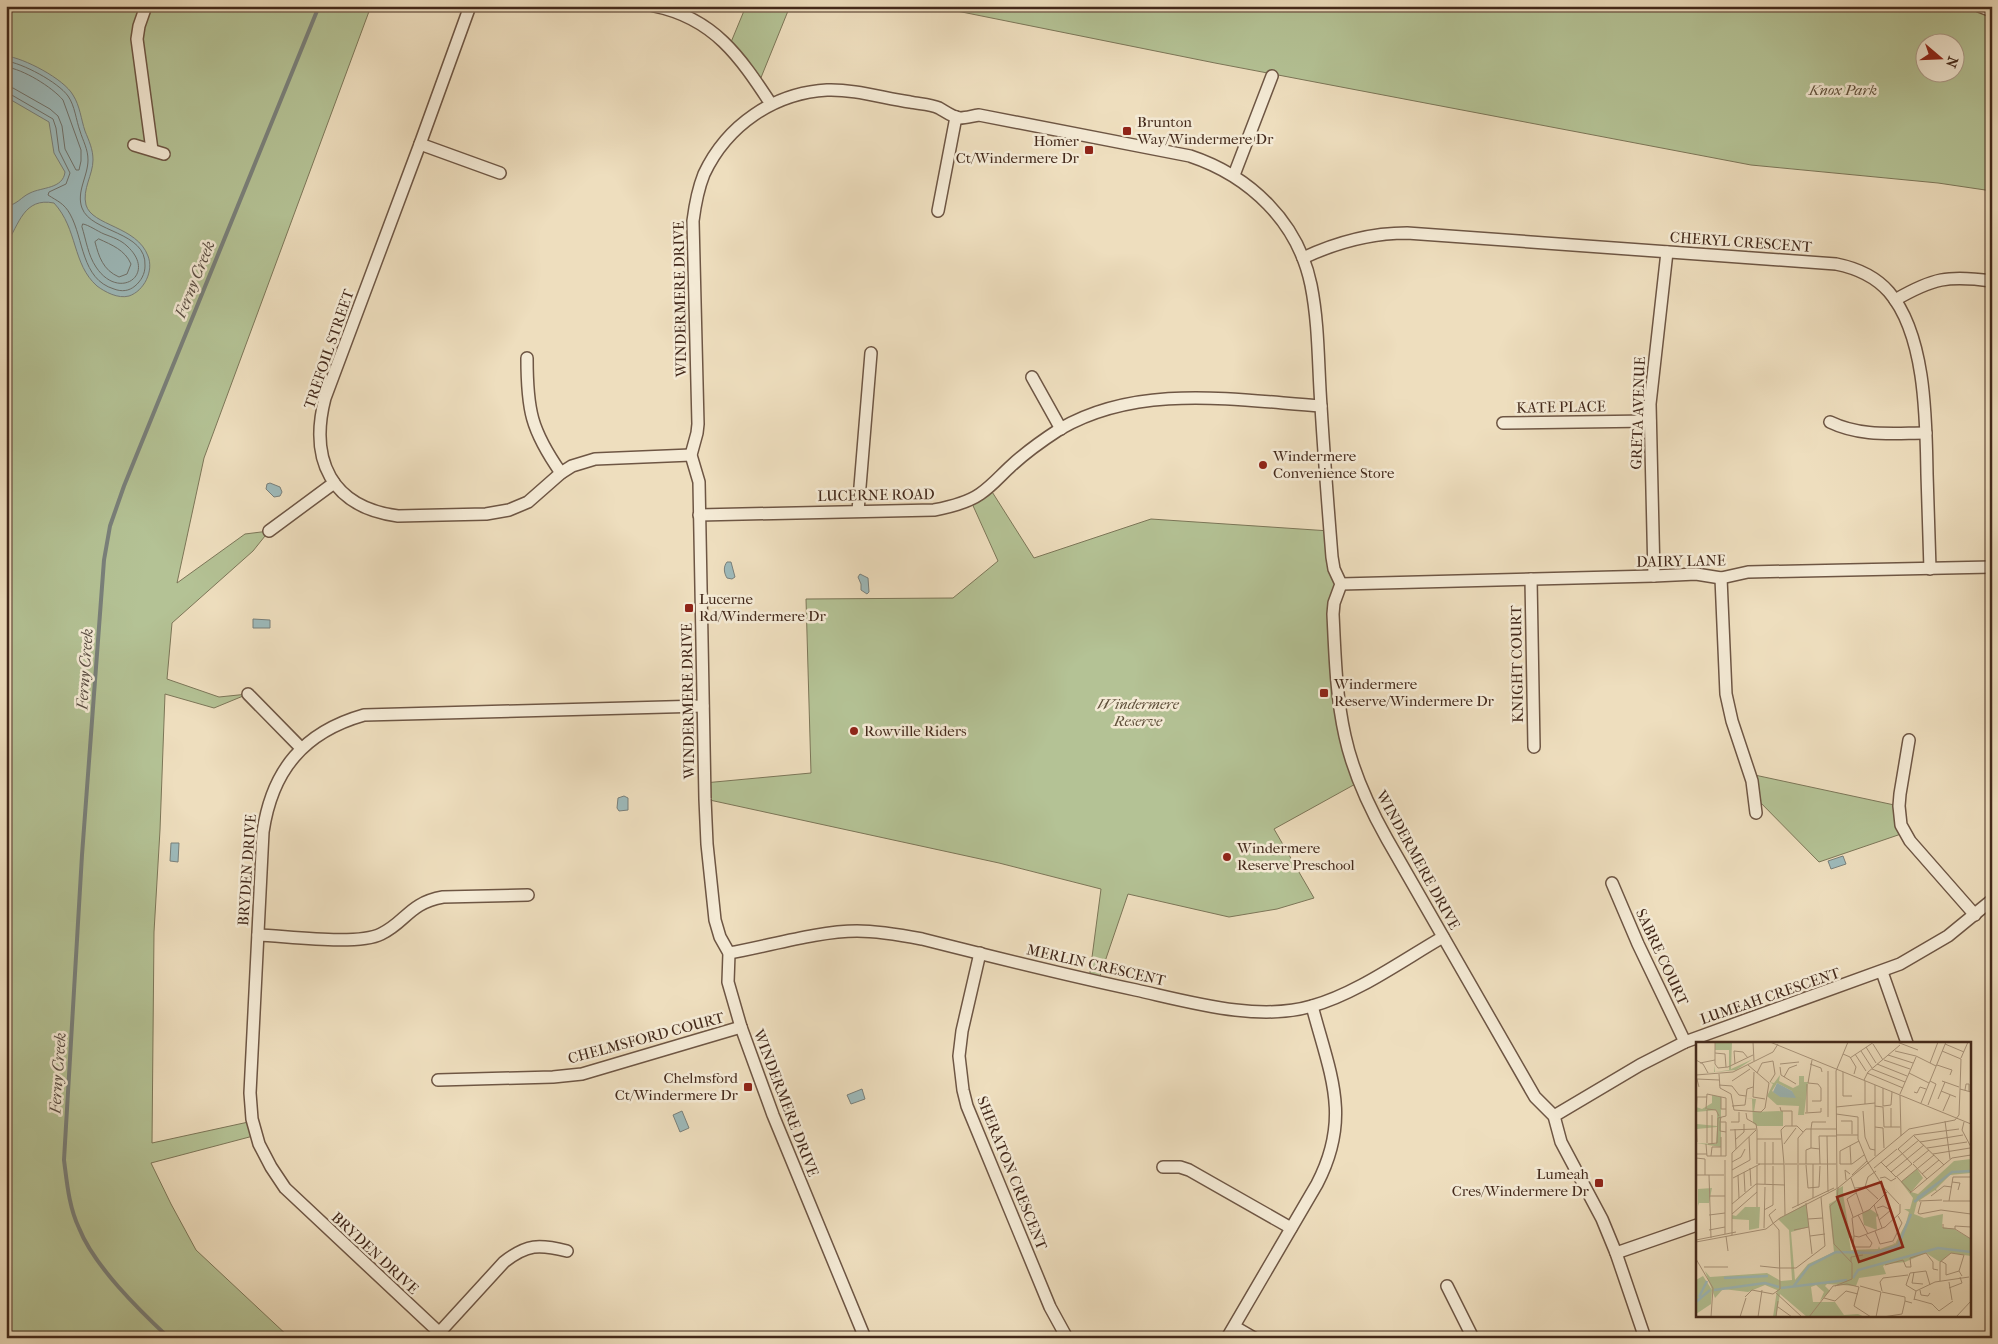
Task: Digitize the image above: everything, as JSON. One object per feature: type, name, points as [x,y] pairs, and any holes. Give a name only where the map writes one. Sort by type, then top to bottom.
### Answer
[{"type":"street","points":[[146,6],[137,39],[152,150]]},
{"type":"street","name":"TREFOIL STREET","points":[[470,6],[328,389],[321,412],[319,440],[326,468],[334,483],[344,494],[358,504],[386,514],[408,516],[486,514],[508,510],[528,502],[561,473],[572,466],[595,458],[691,455]]},
{"type":"street","points":[[654,6],[692,20],[723,40],[745,64],[771,104]]},
{"type":"street","points":[[1979,6],[1992,12]]},
{"type":"street","points":[[1234,175],[1272,76]]},
{"type":"street","name":"WINDERMERE DRIVE","points":[[865,1338],[773,1115],[740,1028],[728,982],[729,953],[718,930],[707,844],[699,476],[691,455],[698,424],[692,239],[695,204],[704,175],[718,149],[739,127],[771,104],[808,92],[835,90],[933,106],[956,117],[983,116],[1181,154],[1208,162],[1234,175],[1256,193],[1277,214],[1287,228],[1303,258],[1313,300],[1332,564],[1341,584],[1334,608],[1340,712],[1350,757],[1370,809],[1535,1097],[1554,1116],[1561,1142],[1593,1201],[1616,1253],[1645,1338]]},
{"type":"street","points":[[938,211],[956,117]]},
{"type":"street","points":[[420,144],[500,173]]},
{"type":"street","points":[[134,145],[164,154]]},
{"type":"street","name":"CHERYL CRESCENT","points":[[1303,258],[1340,243],[1392,233],[1848,266],[1861,271],[1880,283],[1895,300],[1904,317],[1916,353],[1924,397],[1930,569]]},
{"type":"street","name":"GRETA AVENUE","points":[[1654,576],[1650,421],[1654,356],[1666,252]]},
{"type":"street","points":[[1895,300],[1910,291],[1942,279],[1960,277],[1992,281]]},
{"type":"street","points":[[858,511],[871,353]]},
{"type":"street","points":[[527,358],[528,393],[532,420],[546,451],[561,473]]},
{"type":"street","points":[[1032,377],[1061,429]]},
{"type":"street","name":"LUCERNE ROAD","points":[[699,515],[934,510],[955,506],[979,495],[1025,454],[1061,429],[1084,418],[1121,406],[1167,398],[1200,398],[1320,406]]},
{"type":"street","name":"KATE PLACE","points":[[1503,423],[1650,421]]},
{"type":"street","points":[[1830,422],[1843,428],[1865,433],[1926,433]]},
{"type":"street","points":[[269,532],[334,483]]},
{"type":"street","name":"DAIRY LANE","points":[[1341,584],[1696,574],[1721,578],[1748,572],[1992,567]]},
{"type":"street","points":[[1721,578],[1726,694],[1732,721],[1752,781],[1756,813]]},
{"type":"street","name":"KNIGHT COURT","points":[[1530,579],[1534,748]]},
{"type":"street","points":[[248,694],[301,748]]},
{"type":"street","name":"BRYDEN DRIVE","points":[[442,1335],[292,1197],[264,1156],[255,1128],[250,1093],[265,818],[272,792],[284,769],[301,748],[330,727],[352,718],[376,714],[703,706]]},
{"type":"street","points":[[1909,740],[1900,794],[1901,825],[1910,841],[1975,915]]},
{"type":"street","name":"SABRE COURT","points":[[1612,884],[1638,944],[1685,1042]]},
{"type":"street","points":[[258,935],[346,940],[371,938],[382,934],[411,910],[431,899],[528,894]]},
{"type":"street","name":"LUMEAH CRESCENT","points":[[1554,1116],[1640,1065],[1685,1042],[1882,972],[1931,947],[1975,915],[1992,900]]},
{"type":"street","name":"MERLIN CRESCENT","points":[[729,953],[828,934],[857,931],[922,939],[1098,982],[1220,1007],[1259,1011],[1312,1006],[1355,988],[1443,937]]},
{"type":"street","name":"SHERATON CRESCENT","points":[[980,953],[964,1018],[960,1044],[960,1068],[965,1098],[1050,1308],[1067,1338]]},
{"type":"street","points":[[1882,972],[1907,1042]]},
{"type":"street","points":[[1227,1338],[1325,1169],[1336,1129],[1334,1089],[1312,1006]]},
{"type":"street","name":"CHELMSFORD COURT","points":[[438,1080],[553,1077],[582,1074],[740,1028]]},
{"type":"street","points":[[1163,1168],[1188,1170],[1291,1228]]},
{"type":"street","points":[[1616,1253],[1696,1226]]},
{"type":"street","points":[[442,1335],[504,1262],[513,1255],[537,1246],[546,1246],[567,1252]]},
{"type":"street","points":[[1447,1286],[1473,1338]]},
{"type":"street","points":[[1235,1327],[1254,1338]]},
{"type":"green space","points":[[6,6],[371,6],[204,458],[177,583],[245,534],[269,531],[253,551],[172,623],[167,679],[219,697],[248,694],[214,708],[165,694],[154,932],[152,1143],[253,1121],[257,1135],[151,1163],[196,1250],[290,1338],[6,1338]]},
{"type":"green space","points":[[746,6],[790,6],[758,85],[729,47]]},
{"type":"green space","name":"Knox Park","points":[[932,6],[1992,6],[1992,191],[1938,183],[1751,165],[1215,63]]},
{"type":"green space","name":"Windermere Reserve","points":[[989,487],[1034,558],[1151,519],[1330,531],[1336,573],[1336,658],[1359,782],[1274,829],[1314,898],[1277,909],[1229,917],[1128,894],[1098,982],[1089,980],[1101,889],[999,863],[705,799],[704,783],[811,773],[806,599],[953,598],[998,561],[970,499]]},
{"type":"green space","points":[[1750,774],[1899,806],[1904,833],[1819,862],[1755,797]]},
{"type":"water","points":[[6,56],[43,70],[61,82],[73,95],[79,108],[93,156],[93,166],[85,193],[86,205],[97,218],[135,238],[142,246],[150,262],[149,274],[143,285],[129,296],[120,297],[104,291],[89,277],[83,267],[62,213],[54,203],[44,202],[29,208],[19,221],[6,245],[6,206],[13,204],[30,193],[56,185],[63,178],[65,172],[54,153],[49,122],[6,97]]},
{"type":"water","points":[[270,483],[280,487],[282,492],[280,496],[274,497],[266,489],[267,484]]},
{"type":"water","points":[[727,562],[731,562],[735,577],[732,579],[727,578],[725,574],[724,568]]},
{"type":"water","points":[[860,574],[868,578],[869,592],[867,594],[861,590],[858,577]]},
{"type":"water","points":[[253,619],[270,620],[270,628],[253,628]]},
{"type":"water","points":[[624,796],[628,798],[628,810],[619,811],[617,808],[618,798]]},
{"type":"water","points":[[171,843],[179,843],[178,862],[170,861]]},
{"type":"water","points":[[1843,856],[1846,864],[1831,869],[1828,861]]},
{"type":"water","points":[[862,1089],[865,1099],[851,1104],[847,1095]]},
{"type":"water","points":[[682,1111],[689,1128],[680,1132],[673,1115]]},
{"type":"waterway","name":"Ferny Creek","points":[[169,1338],[118,1287],[86,1242],[73,1212],[64,1160],[82,855],[104,560],[110,526],[124,486],[319,6]]},
{"type":"place","name":"Brunton Way/Windermere Dr","points":[[1127,131]]},
{"type":"place","name":"Homer Ct/Windermere Dr","points":[[1089,150]]},
{"type":"place","name":"Windermere Convenience Store","points":[[1263,465]]},
{"type":"place","name":"Lucerne Rd/Windermere Dr","points":[[689,608]]},
{"type":"place","name":"Windermere Reserve/Windermere Dr","points":[[1324,693]]},
{"type":"place","name":"Rowville Riders","points":[[854,731]]},
{"type":"place","name":"Windermere Reserve Preschool","points":[[1227,857]]},
{"type":"place","name":"Chelmsford Ct/Windermere Dr","points":[[748,1087]]},
{"type":"place","name":"Lumeah Cres/Windermere Dr","points":[[1599,1183]]}]
